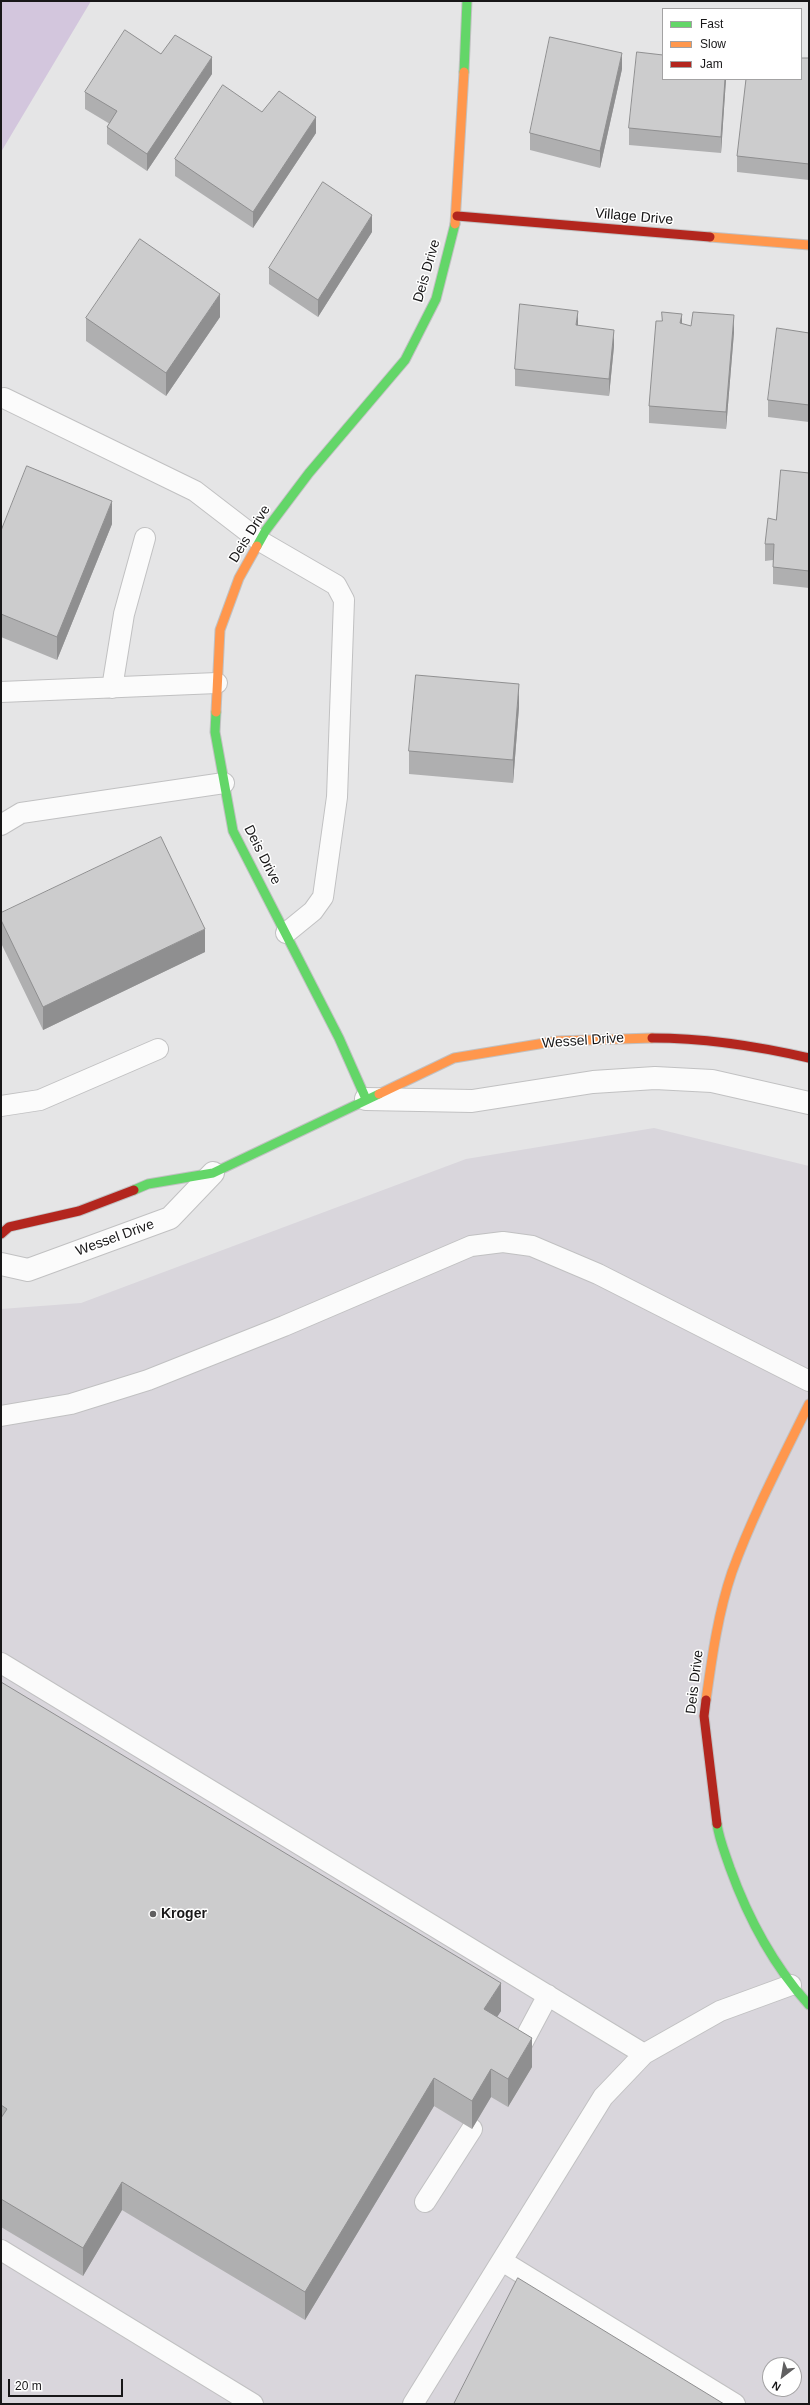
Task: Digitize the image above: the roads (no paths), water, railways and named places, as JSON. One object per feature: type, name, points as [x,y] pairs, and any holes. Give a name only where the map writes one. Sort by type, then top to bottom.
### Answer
[{"type":"street","name":"Deis Drive","points":[[366,1099],[339,1038],[233,831],[214,732],[220,630],[239,578],[260,541],[309,473],[405,360],[436,299],[456,216],[467,1]]},
{"type":"street","name":"Village Drive","points":[[456,216],[809,245]]},
{"type":"street","name":"Wessel Drive","points":[[1,1234],[9,1227],[79,1211],[148,1184],[213,1173],[454,1058],[500,1049],[557,1041],[617,1038],[689,1038],[769,1049],[809,1058]]},
{"type":"street","name":"Wessel Drive","points":[[366,1099],[472,1101],[594,1082],[655,1078],[712,1081],[809,1103]]},
{"type":"street","name":"Wessel Drive","points":[[1,1264],[28,1270],[170,1218],[213,1173]]},
{"type":"street","name":"Deis Drive","points":[[809,1404],[757,1510],[732,1573],[714,1643],[704,1716],[718,1834],[736,1885],[758,1932],[791,1985],[809,2005]]},
{"type":"lane","points":[[4,398],[195,491],[260,541],[336,585],[344,600],[337,797],[323,896],[313,911],[286,933]]},
{"type":"lane","points":[[112,688],[124,614],[146,538]]},
{"type":"lane","points":[[1,692],[217,683]]},
{"type":"lane","points":[[1,825],[21,813],[224,783]]},
{"type":"lane","points":[[1,1106],[40,1100],[158,1049]]},
{"type":"lane","points":[[1,1416],[71,1404],[148,1380],[291,1323],[471,1246],[503,1242],[532,1246],[598,1274],[809,1381]]},
{"type":"lane","points":[[1,1663],[644,2054]]},
{"type":"lane","points":[[412,2404],[603,2097],[644,2054],[720,2011],[791,1985]]},
{"type":"lane","points":[[515,2056],[548,1995]]},
{"type":"lane","points":[[425,2202],[472,2129]]},
{"type":"lane","points":[[1,2250],[253,2404]]},
{"type":"lane","points":[[502,2261],[735,2404]]},
{"type":"place","name":"Kroger","points":[[153,1914]]}]
